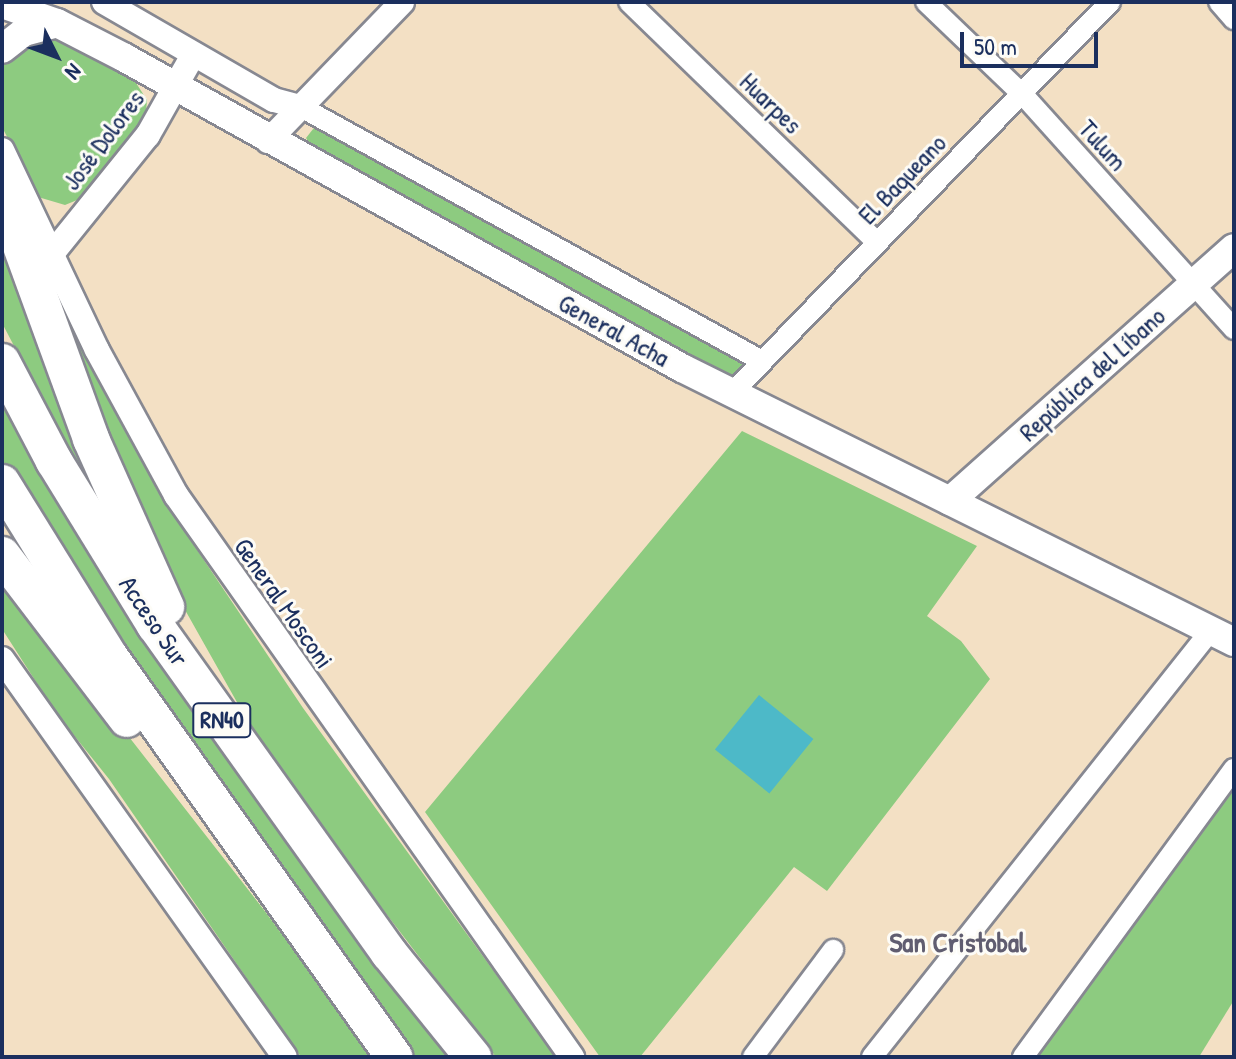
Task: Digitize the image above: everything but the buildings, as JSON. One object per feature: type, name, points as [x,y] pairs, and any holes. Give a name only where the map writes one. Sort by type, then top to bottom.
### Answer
[{"type":"highway","points":[[2,194],[91,439],[151,577],[226,726]]},
{"type":"highway","name":"Acceso Sur","points":[[2,362],[88,520],[226,726],[389,953],[473,1057]]},
{"type":"highway","name":"RN40","points":[[2,483],[110,657],[394,1057]]},
{"type":"highway","points":[[2,555],[81,662],[280,898]]},
{"type":"main road","name":"General Acha","points":[[2,4],[57,23],[732,393],[1222,636]]},
{"type":"main road","points":[[2,49],[24,32],[57,23]]},
{"type":"main road","name":"República del Líbano","points":[[950,501],[1234,248]]},
{"type":"street","name":"General Acha","points":[[104,2],[274,100],[301,107],[762,361]]},
{"type":"street","points":[[268,141],[402,2]]},
{"type":"street","name":"Huarpes","points":[[629,2],[877,242]]},
{"type":"street","name":"Tulum","points":[[926,2],[1021,94],[1234,329]]},
{"type":"street","name":"El Baqueano","points":[[732,393],[1110,2]]},
{"type":"street","points":[[1219,2],[1234,19]]},
{"type":"street","name":"José Dolores","points":[[51,255],[148,135],[193,55]]},
{"type":"street","name":"General Mosconi","points":[[2,150],[129,410],[202,535],[572,1057]]},
{"type":"street","points":[[872,1057],[1222,636]]},
{"type":"street","points":[[2,659],[285,1057]]},
{"type":"street","points":[[1023,1057],[1234,769]]},
{"type":"street","points":[[753,1057],[833,950]]},
{"type":"green space","points":[[44,37],[68,43],[129,72],[147,100],[145,124],[82,198],[65,205],[38,197],[2,127],[2,60]]},
{"type":"green space","points":[[317,124],[747,365],[733,380],[315,153],[306,138]]},
{"type":"green space","points":[[4,173],[81,343],[157,490],[303,708],[556,1057],[496,1057],[348,864],[247,720],[162,569]]},
{"type":"green space","points":[[2,215],[124,533],[89,489],[2,323]]},
{"type":"green space","points":[[2,395],[378,966],[450,1057],[414,1057],[159,699],[2,460]]},
{"type":"green space","points":[[742,431],[977,546],[927,616],[961,641],[990,679],[827,891],[794,867],[640,1057],[600,1057],[425,812]]},
{"type":"green space","points":[[2,574],[264,910],[372,1057],[301,1057],[109,779],[56,713],[4,632]]},
{"type":"green space","points":[[1234,774],[1234,1000],[1199,1057],[1028,1057]]},
{"type":"water","points":[[759,695],[813,739],[769,793],[715,749]]},
{"type":"district","name":"San Cristobal","points":[[958,942]]}]
